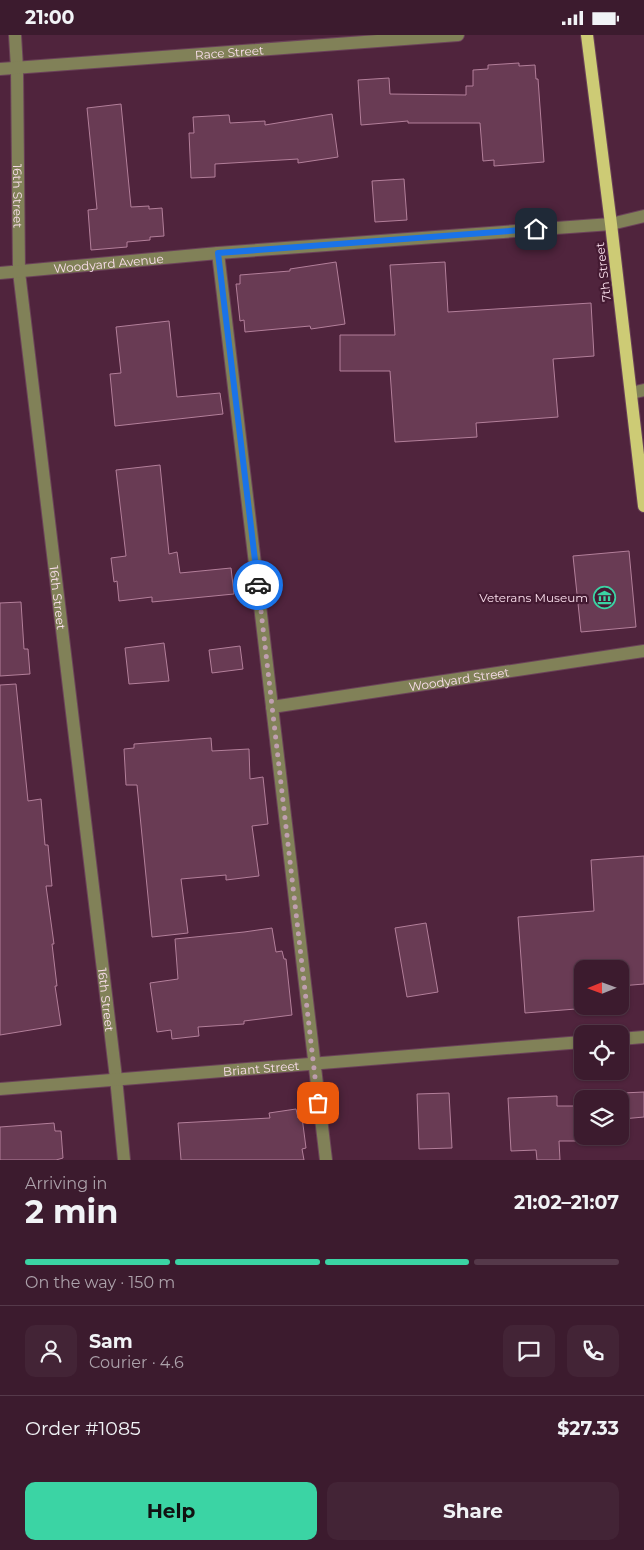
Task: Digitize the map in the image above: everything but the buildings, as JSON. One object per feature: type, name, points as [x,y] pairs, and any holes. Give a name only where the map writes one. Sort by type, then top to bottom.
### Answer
[{"type":"main road","name":"7th Street","points":[[587,35],[644,506]]},
{"type":"street","name":"16th Street","points":[[15,35],[17,68],[18,272],[116,1078],[124,1160]]},
{"type":"street","name":"Race Street","points":[[0,69],[458,35]]},
{"type":"street","name":"Woodyard Avenue","points":[[0,273],[218,253],[611,224],[644,216]]},
{"type":"street","points":[[218,253],[313,1064],[326,1160]]},
{"type":"street","points":[[631,393],[644,390]]},
{"type":"street","name":"Woodyard Street","points":[[272,707],[644,651]]},
{"type":"street","points":[[629,1038],[644,1037]]},
{"type":"street","name":"Briant Street","points":[[0,1089],[116,1078],[574,1043]]},
{"type":"way so far","points":[[258,585],[318,1103]]},
{"type":"place","name":"Veterans Museum","points":[[604,597]]},
{"type":"route","points":[[258,585],[218,253],[536,229]]}]
